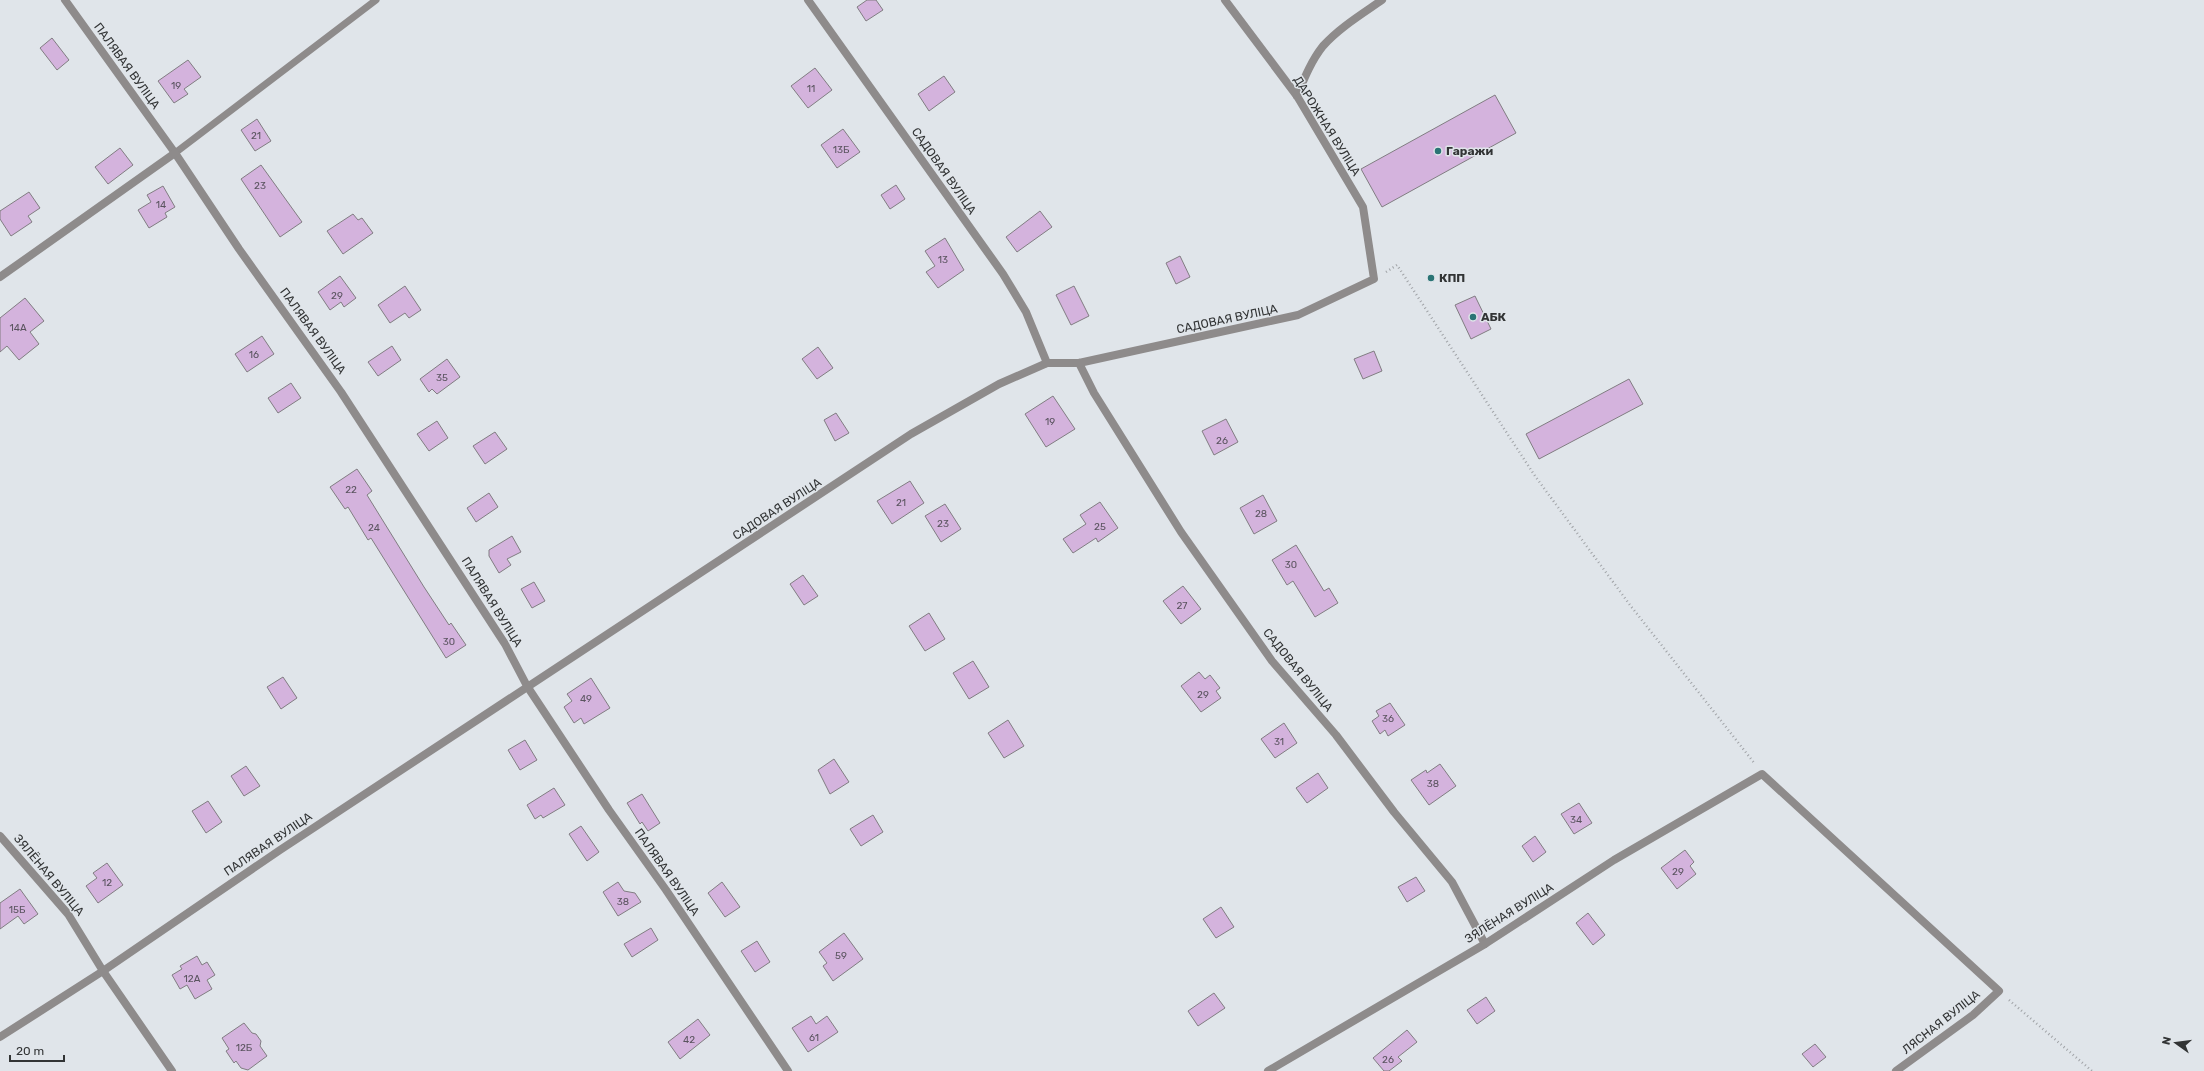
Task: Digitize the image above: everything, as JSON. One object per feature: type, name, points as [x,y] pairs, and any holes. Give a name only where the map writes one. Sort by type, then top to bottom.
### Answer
[{"type":"street","name":"ПАЛЯВАЯ ВУЛІЦА","points":[[64,0],[175,153],[240,249],[346,398],[500,637],[527,686],[609,810],[666,890],[788,1071]]},
{"type":"street","name":"САДОВАЯ ВУЛІЦА","points":[[808,0],[1003,274],[1026,312],[1047,363]]},
{"type":"street","name":"ДАРОЖНАЯ ВУЛІЦА","points":[[1226,0],[1297,96],[1363,207],[1374,279]]},
{"type":"street","points":[[1297,96],[1306,71],[1323,46],[1347,25],[1382,0]]},
{"type":"street","points":[[0,277],[175,153]]},
{"type":"street","name":"САДОВАЯ ВУЛІЦА","points":[[527,686],[911,434],[999,384],[1047,363],[1078,363],[1298,315],[1374,279]]},
{"type":"street","name":"САДОВАЯ ВУЛІЦА","points":[[1078,363],[1098,400],[1181,532],[1272,661],[1336,735],[1394,812],[1452,882],[1485,944]]},
{"type":"street","name":"ПАЛЯВАЯ ВУЛІЦА","points":[[103,971],[280,850],[527,686]]},
{"type":"street","points":[[1762,774],[1816,826],[1998,991]]},
{"type":"street","name":"ЗЯЛЁНАЯ ВУЛІЦА","points":[[1268,1071],[1485,944],[1614,860],[1762,774]]},
{"type":"street","name":"ЗЯЛЁНАЯ ВУЛІЦА","points":[[0,836],[68,914],[103,971],[172,1071]]},
{"type":"street","points":[[0,1037],[103,971]]},
{"type":"street","name":"ЛЯСНАЯ ВУЛІЦА","points":[[1896,1071],[1973,1015],[1998,991]]},
{"type":"lane","points":[[175,153],[376,0]]},
{"type":"path","points":[[1374,279],[1397,265],[1535,476],[1630,605],[1762,774]]},
{"type":"path","points":[[1998,991],[2092,1071]]},
{"type":"building","points":[[867,0],[876,0],[883,10],[866,21],[857,7]]},
{"type":"building","points":[[52,38],[69,60],[57,70],[40,48]]},
{"type":"building","points":[[188,60],[201,77],[184,89],[188,94],[174,103],[158,81]]},
{"type":"building","points":[[815,68],[832,90],[808,108],[791,86]]},
{"type":"building","points":[[944,76],[955,92],[929,111],[918,94]]},
{"type":"building","name":"Гаражи","points":[[1495,95],[1516,133],[1382,207],[1361,169]]},
{"type":"building","points":[[257,119],[271,141],[255,151],[241,130]]},
{"type":"building","points":[[843,129],[860,152],[837,168],[821,145]]},
{"type":"building","points":[[120,148],[133,165],[108,184],[95,167]]},
{"type":"building","points":[[261,165],[302,222],[280,237],[241,179]]},
{"type":"building","points":[[896,185],[905,199],[890,209],[881,195]]},
{"type":"building","points":[[163,186],[175,207],[165,213],[167,217],[149,228],[138,210],[151,202],[147,195]]},
{"type":"building","points":[[29,192],[40,208],[28,216],[32,222],[11,236],[0,219],[0,211]]},
{"type":"building","points":[[1040,211],[1052,227],[1017,252],[1006,237]]},
{"type":"building","points":[[353,214],[358,220],[362,218],[373,233],[343,254],[327,231]]},
{"type":"building","points":[[945,238],[964,270],[938,288],[926,272],[935,266],[925,251]]},
{"type":"building","points":[[1180,256],[1190,277],[1176,284],[1166,263]]},
{"type":"building","points":[[340,276],[356,298],[344,307],[341,302],[330,310],[318,292]]},
{"type":"building","points":[[405,286],[421,310],[409,318],[405,313],[390,323],[378,305]]},
{"type":"building","points":[[1074,286],[1089,316],[1071,325],[1056,295]]},
{"type":"building","name":"АБК","points":[[1475,296],[1491,329],[1471,339],[1455,305]]},
{"type":"building","points":[[25,298],[44,321],[30,332],[39,344],[19,360],[7,346],[0,352],[0,318]]},
{"type":"building","points":[[262,336],[274,354],[247,372],[235,354]]},
{"type":"building","points":[[392,346],[401,360],[378,376],[368,362]]},
{"type":"building","points":[[818,347],[833,368],[817,379],[802,359]]},
{"type":"building","points":[[1374,351],[1382,371],[1363,379],[1354,359]]},
{"type":"building","points":[[447,359],[460,377],[437,394],[432,389],[429,392],[420,379]]},
{"type":"building","points":[[1629,379],[1643,404],[1539,459],[1526,434]]},
{"type":"building","points":[[291,383],[301,398],[278,413],[268,398]]},
{"type":"building","points":[[1053,396],[1075,429],[1046,447],[1025,414]]},
{"type":"building","points":[[836,413],[849,433],[835,441],[824,420]]},
{"type":"building","points":[[1226,419],[1238,442],[1214,455],[1202,431]]},
{"type":"building","points":[[437,421],[448,438],[429,451],[417,434]]},
{"type":"building","points":[[495,432],[507,449],[485,464],[473,446]]},
{"type":"building","points":[[357,469],[372,491],[367,495],[449,625],[451,623],[466,645],[446,658],[371,538],[368,540],[348,507],[345,509],[330,487]]},
{"type":"building","points":[[910,481],[924,503],[892,524],[877,501]]},
{"type":"building","points":[[489,493],[498,507],[476,522],[467,508]]},
{"type":"building","points":[[1263,495],[1277,521],[1254,534],[1240,508]]},
{"type":"building","points":[[1100,502],[1118,528],[1098,542],[1096,538],[1073,553],[1063,539],[1086,524],[1080,515]]},
{"type":"building","points":[[945,504],[961,529],[941,542],[925,516]]},
{"type":"building","points":[[512,536],[521,552],[507,559],[511,565],[499,573],[489,556],[489,550]]},
{"type":"building","points":[[1296,545],[1324,591],[1329,588],[1338,603],[1315,617],[1293,581],[1287,585],[1272,560]]},
{"type":"building","points":[[803,575],[818,596],[804,605],[790,584]]},
{"type":"building","points":[[534,582],[545,601],[532,608],[521,589]]},
{"type":"building","points":[[1183,586],[1201,609],[1181,624],[1163,601]]},
{"type":"building","points":[[929,613],[945,639],[925,651],[909,626]]},
{"type":"building","points":[[973,661],[989,687],[969,699],[953,673]]},
{"type":"building","points":[[1199,672],[1205,679],[1210,675],[1220,688],[1216,691],[1221,698],[1201,712],[1181,686]]},
{"type":"building","points":[[283,677],[297,698],[281,709],[267,687]]},
{"type":"building","points":[[591,678],[610,708],[584,724],[581,718],[574,723],[564,707],[572,701],[567,694]]},
{"type":"building","points":[[1390,703],[1405,725],[1388,736],[1385,730],[1380,734],[1372,721],[1379,716],[1376,711]]},
{"type":"building","points":[[1008,720],[1024,746],[1004,758],[988,733]]},
{"type":"building","points":[[1284,723],[1297,743],[1275,758],[1261,739]]},
{"type":"building","points":[[525,740],[537,760],[520,770],[508,750]]},
{"type":"building","points":[[834,759],[849,782],[830,794],[818,770]]},
{"type":"building","points":[[1440,764],[1456,786],[1429,805],[1411,780],[1426,770],[1427,773]]},
{"type":"building","points":[[246,766],[260,786],[244,796],[231,776]]},
{"type":"building","points":[[1318,773],[1328,788],[1307,803],[1296,788]]},
{"type":"building","points":[[554,788],[565,805],[543,818],[541,815],[535,819],[527,805]]},
{"type":"building","points":[[642,794],[660,823],[648,831],[642,822],[640,824],[627,803]]},
{"type":"building","points":[[208,801],[222,822],[206,833],[192,811]]},
{"type":"building","points":[[1579,803],[1592,823],[1574,834],[1561,814]]},
{"type":"building","points":[[873,815],[883,832],[861,846],[850,829]]},
{"type":"building","points":[[581,826],[599,852],[587,861],[569,834]]},
{"type":"building","points":[[1535,836],[1546,852],[1533,862],[1522,846]]},
{"type":"building","points":[[1685,850],[1694,862],[1690,866],[1696,874],[1677,889],[1661,868]]},
{"type":"building","points":[[107,863],[123,885],[98,903],[86,886],[97,878],[93,873]]},
{"type":"building","points":[[1416,877],[1425,891],[1407,902],[1398,887]]},
{"type":"building","points":[[618,882],[624,891],[635,893],[641,902],[618,916],[603,892]]},
{"type":"building","points":[[722,882],[740,907],[725,917],[708,893]]},
{"type":"building","points":[[20,889],[38,914],[24,924],[18,916],[0,929],[0,903]]},
{"type":"building","points":[[1221,907],[1234,927],[1216,938],[1203,919]]},
{"type":"building","points":[[1588,913],[1605,935],[1593,945],[1576,923]]},
{"type":"building","points":[[651,928],[658,940],[632,957],[624,944]]},
{"type":"building","points":[[844,933],[863,959],[833,981],[823,966],[827,963],[819,952]]},
{"type":"building","points":[[757,941],[770,962],[755,972],[741,951]]},
{"type":"building","points":[[197,956],[202,965],[207,962],[215,975],[207,980],[212,989],[195,999],[187,985],[180,989],[172,975],[182,969],[180,966]]},
{"type":"building","points":[[1214,993],[1225,1008],[1198,1026],[1188,1011]]},
{"type":"building","points":[[1486,997],[1495,1011],[1477,1024],[1467,1010]]},
{"type":"building","points":[[811,1016],[816,1024],[827,1016],[838,1032],[808,1052],[792,1028]]},
{"type":"building","points":[[698,1019],[710,1035],[680,1059],[668,1042]]},
{"type":"building","points":[[244,1023],[261,1041],[260,1046],[267,1056],[248,1070],[241,1068],[236,1061],[234,1063],[226,1051],[229,1049],[222,1038]]},
{"type":"building","points":[[1407,1030],[1417,1042],[1398,1057],[1402,1061],[1389,1071],[1384,1071],[1373,1058]]},
{"type":"building","points":[[1815,1044],[1826,1057],[1813,1067],[1802,1054]]},
{"type":"place","name":"Гаражи","points":[[1438,151]]},
{"type":"place","name":"КПП","points":[[1431,278]]},
{"type":"place","name":"АБК","points":[[1473,317]]}]
